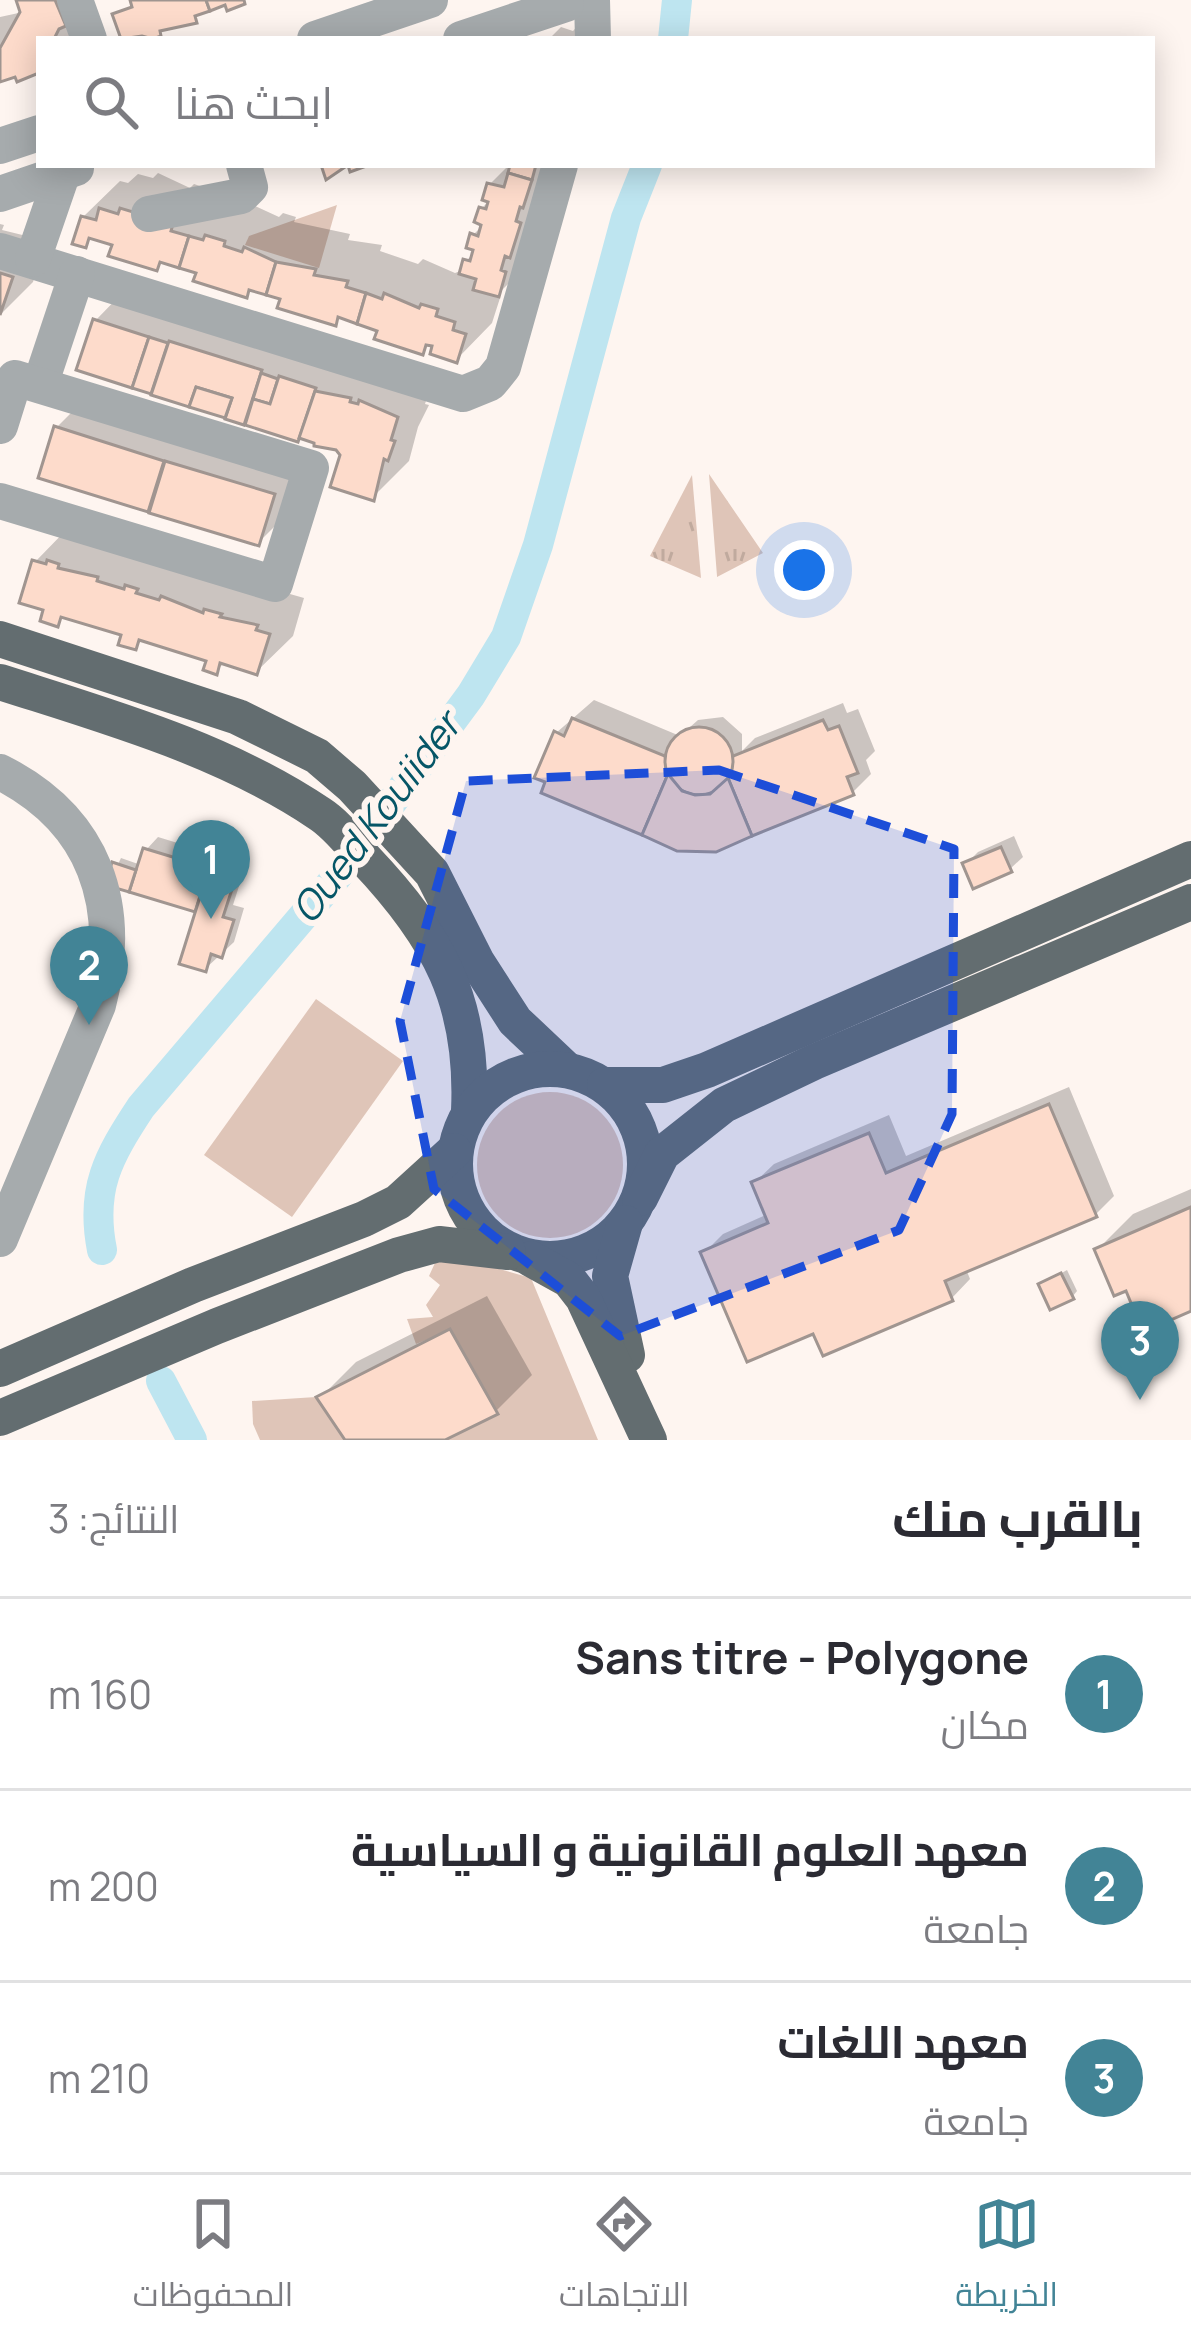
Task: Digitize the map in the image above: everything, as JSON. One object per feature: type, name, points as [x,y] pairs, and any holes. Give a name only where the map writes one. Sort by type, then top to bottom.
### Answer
[{"type":"main road","points":[[0,638],[238,717],[317,757],[352,786],[432,873],[476,962],[514,1021],[567,1070]]},
{"type":"main road","points":[[0,682],[169,736],[325,817],[403,898],[426,932],[466,1022],[469,1111],[454,1151],[455,1182],[466,1211],[485,1235],[569,1280],[583,1298],[649,1440]]},
{"type":"main road","points":[[469,1111],[508,1078],[537,1069],[567,1070],[605,1085],[663,1085],[707,1070],[1178,864]]},
{"type":"main road","points":[[649,1440],[611,1290],[611,1262],[662,1154],[724,1105],[814,1062],[1188,912]]},
{"type":"main road","points":[[0,1418],[399,1255],[440,1244],[546,1260],[581,1255],[613,1236],[633,1210],[645,1173],[645,1148],[630,1113],[605,1085]]},
{"type":"main road","points":[[16,1362],[193,1285],[364,1220],[398,1202],[454,1151]]},
{"type":"street","points":[[75,0],[88,36]]},
{"type":"street","points":[[324,36],[430,0]]},
{"type":"street","points":[[473,36],[575,1],[592,36]]},
{"type":"street","points":[[0,146],[36,134]]},
{"type":"street","points":[[148,214],[241,196],[250,187],[245,168]]},
{"type":"street","points":[[73,169],[16,255],[453,393],[473,392],[503,368],[559,168]]},
{"type":"street","points":[[0,194],[73,169]]},
{"type":"street","points":[[40,386],[77,274]]},
{"type":"street","points":[[0,426],[15,378],[311,468],[275,584],[0,500]]},
{"type":"street","points":[[0,772],[37,793],[88,852],[103,889],[110,927],[108,967],[98,1005],[0,1238]]},
{"type":"street","points":[[1178,864],[1188,912]]},
{"type":"highlighted area","points":[[719,770],[954,849],[952,1114],[899,1230],[620,1336],[434,1189],[400,1021],[466,781]]},
{"type":"green space","points":[[337,205],[319,268],[245,245],[249,236]]},
{"type":"green space","points":[[709,474],[763,553],[717,577],[717,576]]},
{"type":"green space","points":[[692,475],[701,578],[650,556]]},
{"type":"green space","points":[[316,999],[403,1061],[292,1217],[204,1155]]},
{"type":"green space","points":[[550,1092],[578,1098],[602,1113],[617,1137],[623,1165],[617,1193],[602,1217],[578,1232],[550,1238],[522,1232],[498,1217],[483,1193],[477,1165],[483,1137],[498,1113],[522,1098]]},
{"type":"green space","points":[[440,1252],[531,1278],[598,1440],[445,1440],[498,1413],[451,1330],[416,1344],[407,1319],[433,1317],[426,1305],[440,1285],[429,1276]]},
{"type":"green space","points":[[316,1397],[345,1440],[260,1440],[253,1424],[252,1401]]},
{"type":"building","points":[[16,0],[55,0],[66,26],[56,36],[36,36],[36,74],[0,82],[0,48],[20,12]]},
{"type":"building","points":[[130,0],[206,0],[210,11],[195,16],[197,23],[160,31],[161,36],[120,36],[112,14],[132,7]]},
{"type":"building","points":[[206,0],[244,0],[245,4],[210,11]]},
{"type":"building","points":[[322,168],[344,168],[326,180]]},
{"type":"building","points":[[509,168],[535,168],[532,180],[508,173]]},
{"type":"building","points":[[508,173],[532,180],[516,221],[521,223],[510,258],[505,256],[501,270],[506,272],[499,297],[473,290],[476,279],[459,274],[463,259],[470,261],[473,250],[466,248],[470,233],[478,236],[481,225],[474,222],[479,207],[486,209],[488,202],[482,200],[487,183],[504,187]]},
{"type":"building","points":[[99,208],[118,214],[120,208],[173,224],[171,231],[189,236],[179,268],[160,262],[157,271],[108,256],[112,245],[89,238],[86,248],[72,244],[81,216],[96,220]]},
{"type":"building","points":[[205,235],[276,262],[266,295],[249,290],[247,298],[193,281],[196,273],[179,268],[189,236],[203,240]]},
{"type":"building","points":[[276,262],[316,269],[314,275],[348,281],[346,287],[366,293],[357,324],[338,317],[336,326],[277,308],[280,299],[266,295]]},
{"type":"building","points":[[0,273],[13,277],[0,315]]},
{"type":"building","points":[[366,293],[382,299],[384,293],[419,308],[421,304],[438,309],[436,316],[455,322],[453,330],[466,334],[457,363],[430,354],[432,346],[426,345],[423,355],[374,339],[377,331],[357,324]]},
{"type":"building","points":[[93,319],[149,337],[132,388],[76,370]]},
{"type":"building","points":[[149,337],[168,343],[151,394],[132,388]]},
{"type":"building","points":[[169,341],[262,370],[244,425],[225,419],[232,398],[196,387],[189,407],[151,395]]},
{"type":"building","points":[[261,373],[278,379],[270,404],[253,399]]},
{"type":"building","points":[[279,376],[316,388],[298,442],[245,425],[253,399],[270,404]]},
{"type":"building","points":[[196,387],[232,398],[225,418],[189,407]]},
{"type":"building","points":[[315,391],[351,398],[350,402],[358,404],[359,400],[398,417],[391,440],[395,441],[388,461],[384,459],[374,501],[330,487],[340,455],[299,438]]},
{"type":"building","points":[[54,426],[164,461],[148,512],[38,478]]},
{"type":"building","points":[[165,461],[275,494],[259,546],[149,513]]},
{"type":"building","points":[[32,560],[46,564],[47,560],[59,564],[58,568],[98,577],[97,581],[258,625],[256,630],[270,634],[257,675],[220,663],[217,675],[203,670],[206,661],[139,640],[136,650],[118,645],[121,635],[61,617],[58,627],[40,621],[43,610],[19,603]]},
{"type":"building","points":[[572,718],[665,756],[668,774],[642,835],[541,793],[545,782],[534,778],[554,731],[564,736]]},
{"type":"building","points":[[823,720],[828,730],[839,726],[858,773],[847,777],[854,795],[752,836],[728,778],[733,756]]},
{"type":"building","points":[[699,727],[723,737],[733,761],[723,785],[699,795],[675,785],[665,761],[675,737]]},
{"type":"building","points":[[668,774],[682,791],[695,795],[710,794],[728,778],[752,836],[716,852],[677,851],[642,835]]},
{"type":"building","points":[[1001,847],[1012,872],[973,889],[962,863]]},
{"type":"building","points":[[143,848],[209,868],[195,912],[129,892]]},
{"type":"building","points":[[112,862],[136,870],[129,892],[105,885]]},
{"type":"building","points":[[209,868],[236,877],[223,917],[234,920],[222,958],[211,954],[206,972],[179,964]]},
{"type":"building","points":[[1049,1104],[1097,1217],[945,1281],[953,1301],[823,1356],[813,1334],[747,1362],[700,1252],[768,1223],[751,1182],[869,1133],[886,1173]]},
{"type":"building","points":[[1191,1207],[1191,1311],[1143,1332],[1126,1291],[1114,1296],[1094,1249]]},
{"type":"building","points":[[1061,1273],[1074,1299],[1050,1310],[1038,1284]]},
{"type":"building","points":[[450,1329],[498,1414],[445,1440],[345,1440],[316,1397]]},
{"type":"waterway","points":[[673,36],[677,0]]},
{"type":"waterway","name":"Oued Kouiider","points":[[102,1250],[100,1191],[119,1142],[141,1107],[339,874],[471,695],[506,637],[538,545],[626,218],[646,168]]},
{"type":"waterway","name":"Oued Kouiider","points":[[161,1381],[192,1440]]},
{"type":"place","name":"Sans titre - Polygone","points":[[211,919]]},
{"type":"place","name":"معهد العلوم القانونية و السياسية","points":[[89,1025]]},
{"type":"place","name":"معهد اللغات","points":[[1140,1400]]}]
